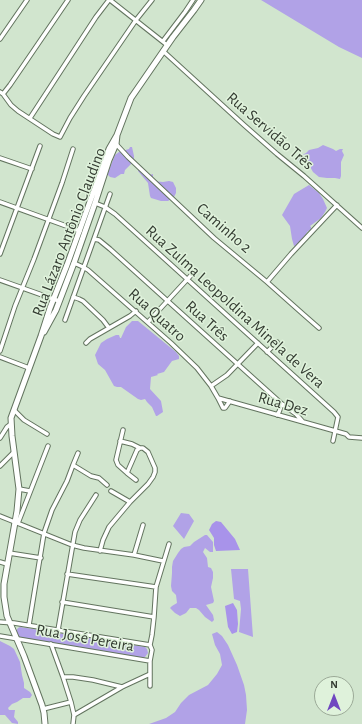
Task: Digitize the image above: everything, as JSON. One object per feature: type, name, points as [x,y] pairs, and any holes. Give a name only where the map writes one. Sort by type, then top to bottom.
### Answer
[{"type":"main road","name":"Rua Lázaro Antônio Claudino","points":[[45,724],[43,709],[7,616],[2,584],[16,522],[19,489],[11,418],[41,336],[52,318],[56,300],[82,232],[109,149],[117,135],[131,98],[163,51],[165,43],[201,0]]},
{"type":"main road","points":[[185,12],[194,10]]},
{"type":"main road","name":"Rua Lázaro Antônio Claudino","points":[[56,300],[74,264],[82,232],[95,203],[109,160],[116,144],[117,135]]},
{"type":"street","points":[[0,38],[27,0]]},
{"type":"street","points":[[68,0],[10,85],[1,93],[11,105],[24,115],[58,136],[62,135],[70,118],[136,20],[152,0]]},
{"type":"street","points":[[30,118],[96,17],[109,0],[165,43],[194,0]]},
{"type":"street","name":"Rua Servidão Três","points":[[163,51],[244,125],[314,184],[362,228]]},
{"type":"street","name":"Caminho 2","points":[[116,144],[214,238],[268,282],[319,328]]},
{"type":"street","points":[[0,254],[40,146]]},
{"type":"street","points":[[0,351],[73,149]]},
{"type":"street","points":[[0,158],[32,169]]},
{"type":"street","points":[[65,320],[110,194]]},
{"type":"street","points":[[0,202],[82,232]]},
{"type":"street","name":"Rua Zulma Leopoldina Minela de Vera","points":[[95,203],[105,207],[115,214],[336,414],[338,417],[333,441]]},
{"type":"street","points":[[268,282],[291,254],[337,205]]},
{"type":"street","name":"Rua Três","points":[[94,238],[110,249],[303,422]]},
{"type":"street","name":"Rua Quatro","points":[[74,264],[88,270],[136,311],[188,359],[211,386],[218,398]]},
{"type":"street","points":[[148,322],[194,271]]},
{"type":"street","points":[[0,280],[56,300]]},
{"type":"street","points":[[73,298],[82,301],[109,328]]},
{"type":"street","points":[[86,343],[136,311]]},
{"type":"street","points":[[267,352],[277,342]]},
{"type":"street","points":[[211,386],[238,365],[258,343]]},
{"type":"street","points":[[0,358],[29,368]]},
{"type":"street","points":[[218,398],[223,408],[225,408],[230,401]]},
{"type":"street","name":"Rua Dez","points":[[218,398],[346,434],[348,437],[362,438]]},
{"type":"street","points":[[277,415],[282,404]]},
{"type":"street","points":[[14,410],[24,420],[47,434]]},
{"type":"street","points":[[290,418],[292,411]]},
{"type":"street","points":[[0,437],[6,427],[11,424]]},
{"type":"street","points":[[123,430],[116,460],[118,465],[136,480]]},
{"type":"street","points":[[100,550],[109,527],[130,502],[148,484],[155,472],[155,468],[148,452],[145,449],[120,441]]},
{"type":"street","points":[[16,522],[48,446]]},
{"type":"street","points":[[127,473],[137,450],[140,448]]},
{"type":"street","points":[[0,466],[14,452]]},
{"type":"street","points":[[29,625],[44,533],[52,510],[67,481],[78,453]]},
{"type":"street","points":[[72,465],[91,476],[99,478],[107,485]]},
{"type":"street","points":[[19,489],[30,491]]},
{"type":"street","points":[[111,491],[130,502]]},
{"type":"street","points":[[58,630],[75,532],[80,520],[96,495]]},
{"type":"street","points":[[0,516],[72,545],[163,561]]},
{"type":"street","points":[[134,555],[143,525]]},
{"type":"street","points":[[150,686],[150,661],[152,650],[150,645],[156,587],[169,544]]},
{"type":"street","points":[[9,553],[41,558]]},
{"type":"street","points":[[0,562],[7,564]]},
{"type":"street","points":[[67,574],[156,587]]},
{"type":"street","points":[[62,602],[154,617]]},
{"type":"street","points":[[0,622],[29,625],[150,645]]},
{"type":"street","name":"Rua José Pereira","points":[[0,636],[150,661]]},
{"type":"street","points":[[51,644],[71,702],[74,714],[73,724]]},
{"type":"street","points":[[74,714],[122,687],[150,674]]},
{"type":"street","points":[[63,677],[93,680],[122,687]]},
{"type":"street","points":[[43,709],[71,702]]},
{"type":"shaded area","points":[[261,0],[362,0],[362,58],[339,47]]},
{"type":"shaded area","points":[[323,145],[336,151],[343,149],[342,151],[344,155],[341,162],[340,179],[319,177],[313,172],[309,165],[297,160],[298,157],[309,150]]},
{"type":"shaded area","points":[[132,147],[134,156],[131,164],[125,170],[124,174],[121,174],[115,178],[110,177],[108,172],[115,155],[129,149]]},
{"type":"shaded area","points":[[141,166],[146,176],[153,174],[153,181],[173,182],[176,188],[174,197],[168,201],[161,201],[151,198],[148,183],[138,171]]},
{"type":"shaded area","points":[[309,185],[319,193],[327,208],[321,218],[310,226],[311,229],[307,232],[304,239],[298,245],[294,246],[290,226],[282,215],[294,194]]},
{"type":"shaded area","points":[[132,321],[138,321],[179,356],[179,359],[172,361],[164,372],[151,377],[150,389],[161,401],[163,412],[157,416],[145,399],[138,399],[121,387],[114,386],[105,370],[98,364],[95,355],[101,343],[107,339],[116,335],[119,335],[121,338],[126,327]]},
{"type":"shaded area","points":[[181,513],[189,514],[194,521],[184,539],[173,526]]},
{"type":"shaded area","points":[[216,521],[221,522],[235,539],[240,550],[216,551],[214,538],[209,530],[212,524]]},
{"type":"shaded area","points":[[207,535],[213,542],[213,552],[210,552],[205,548],[203,552],[207,558],[208,567],[211,568],[213,572],[211,587],[214,601],[213,603],[206,605],[213,615],[214,620],[212,622],[196,608],[190,608],[186,613],[180,616],[170,608],[177,603],[176,595],[172,591],[171,586],[173,561],[181,549],[190,546]]},
{"type":"shaded area","points":[[231,569],[248,569],[253,637],[239,632],[241,609],[240,601],[234,599]]},
{"type":"shaded area","points":[[233,603],[237,610],[238,624],[237,632],[232,634],[228,627],[225,606]]},
{"type":"shaded area","points":[[20,627],[145,647],[148,653],[142,658],[19,638],[16,631]]},
{"type":"shaded area","points":[[217,632],[222,636],[228,645],[244,685],[247,710],[245,724],[149,724],[166,718],[175,712],[189,695],[208,685],[217,674],[222,665],[220,654],[215,645],[212,634]]},
{"type":"shaded area","points":[[0,641],[14,649],[20,662],[24,688],[32,695],[30,698],[23,698],[8,708],[9,710],[15,710],[14,717],[18,724],[12,723],[5,715],[0,715]]}]
